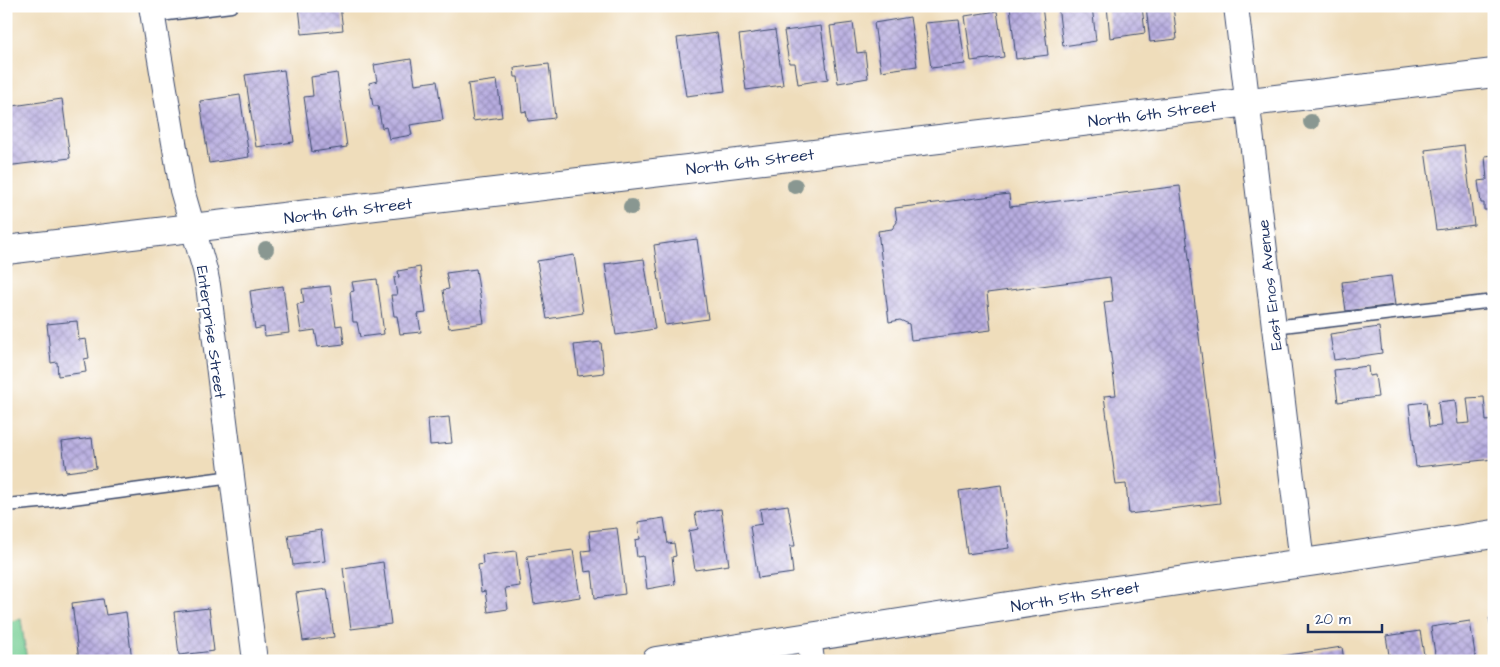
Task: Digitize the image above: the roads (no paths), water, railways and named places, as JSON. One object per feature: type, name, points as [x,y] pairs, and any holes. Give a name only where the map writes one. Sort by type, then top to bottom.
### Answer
[{"type":"main road","name":"North 6th Street","points":[[6,250],[1494,73]]},
{"type":"main road","name":"North 5th Street","points":[[656,661],[810,649],[1083,595],[1494,534]]},
{"type":"street","name":"East Enos Avenue","points":[[1236,6],[1302,563]]},
{"type":"street","name":"Enterprise Street","points":[[152,11],[180,176],[208,286],[255,661]]},
{"type":"lane","points":[[152,11],[231,6]]},
{"type":"lane","points":[[1274,327],[1494,301]]},
{"type":"lane","points":[[6,505],[232,477]]}]
